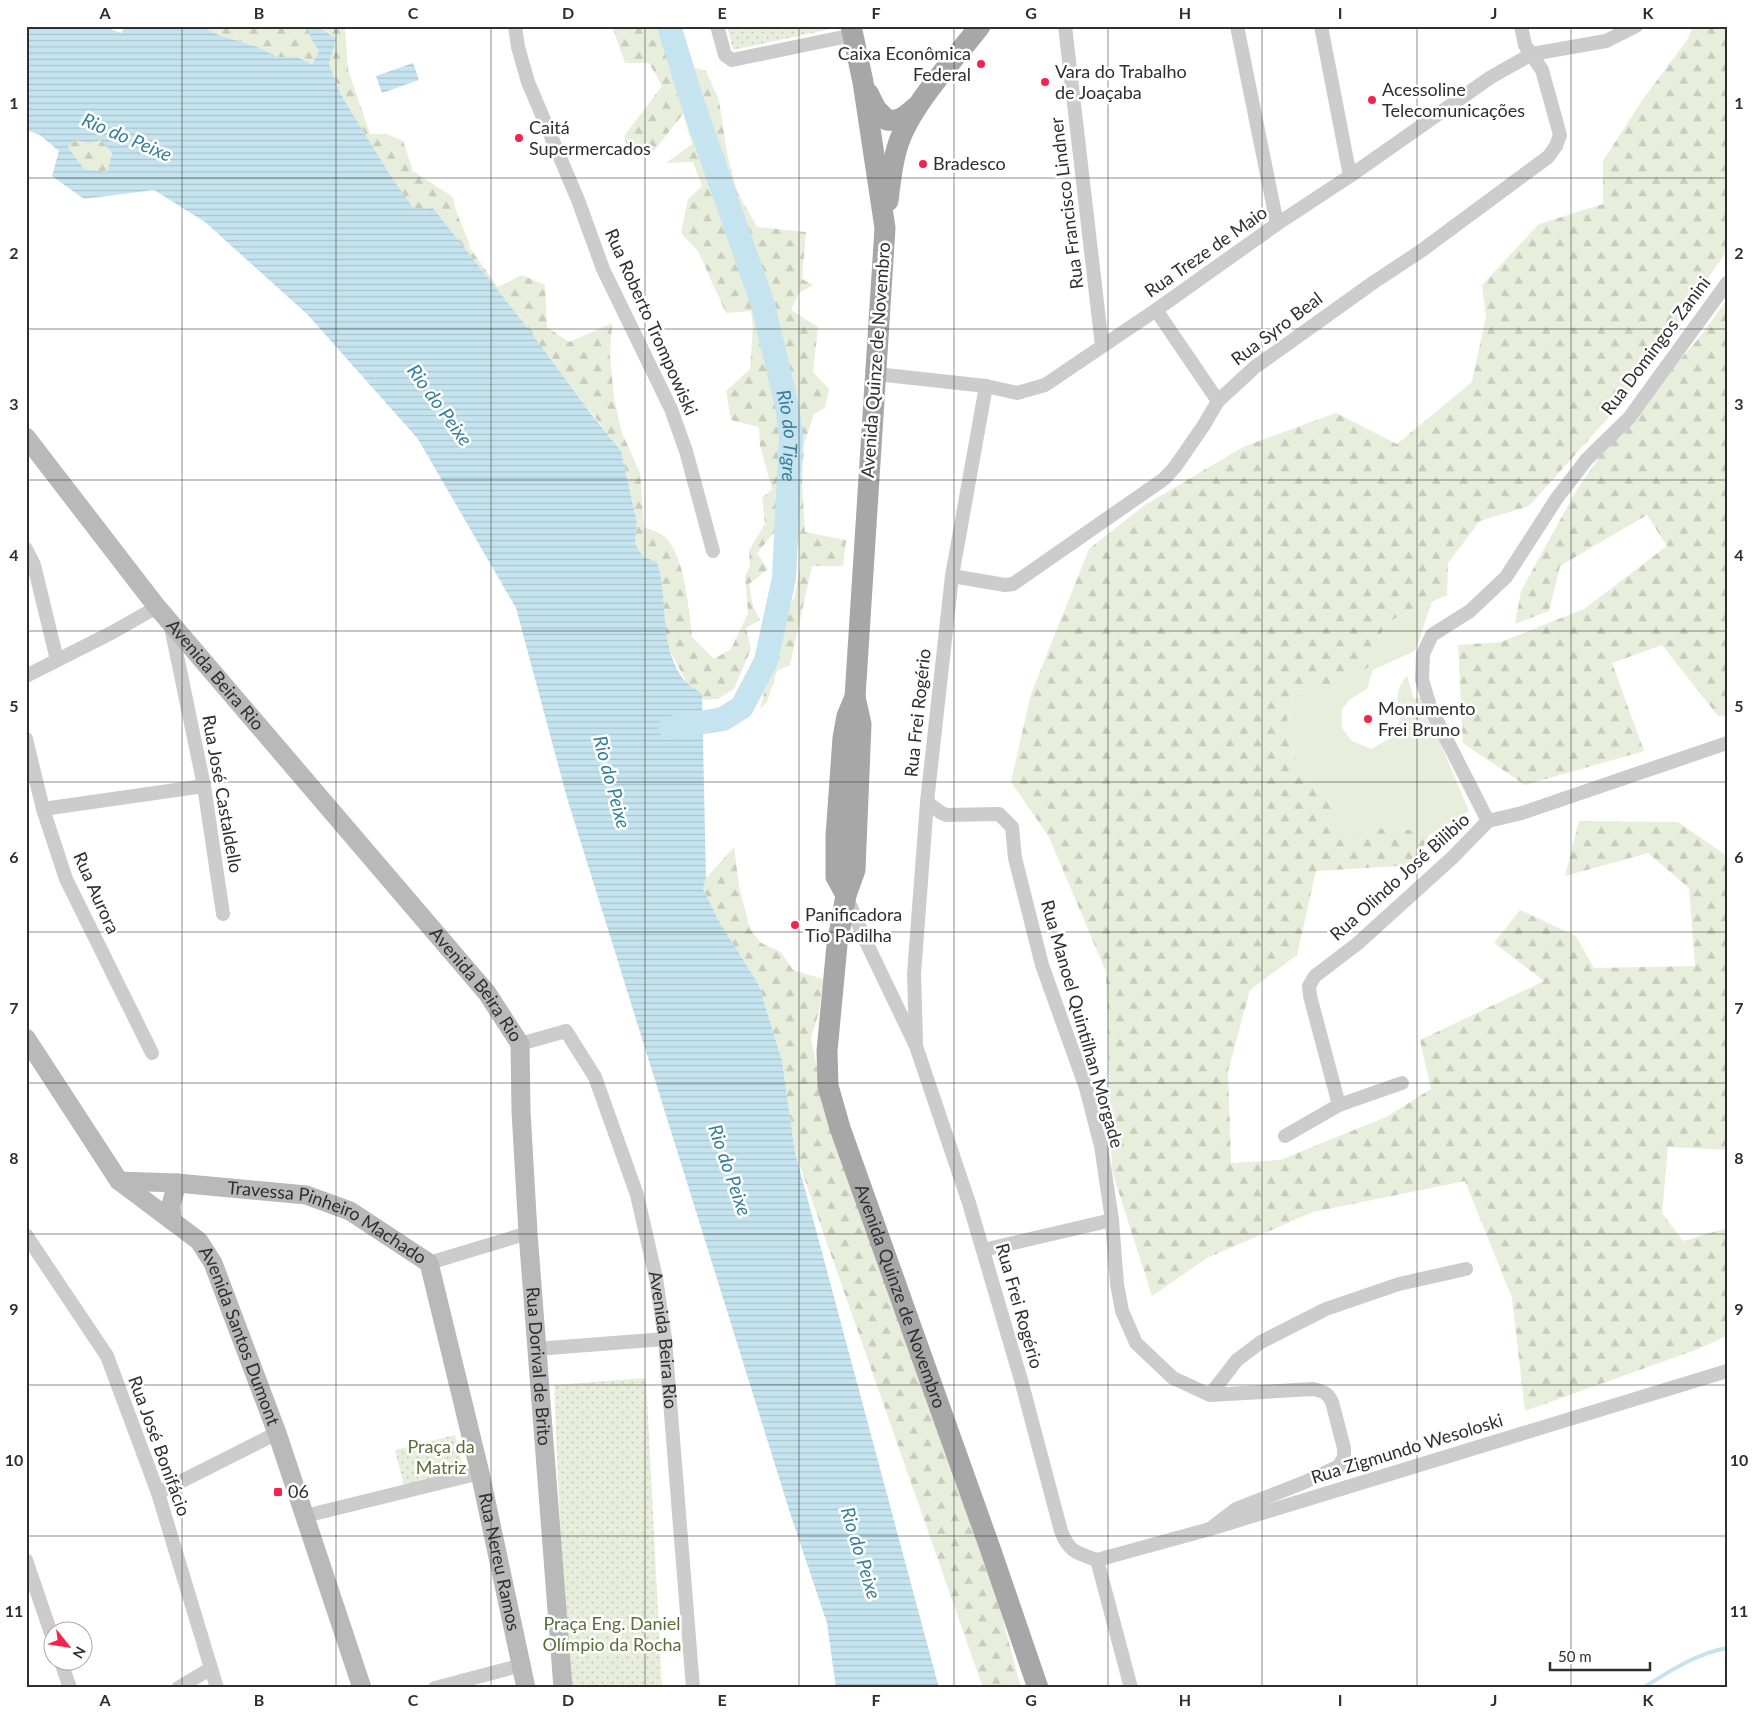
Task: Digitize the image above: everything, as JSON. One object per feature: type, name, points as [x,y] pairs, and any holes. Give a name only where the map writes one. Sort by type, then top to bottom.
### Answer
[{"type":"main road","points":[[885,228],[896,149],[903,131],[921,102],[980,26]]},
{"type":"main road","name":"Avenida Quinze de Novembro","points":[[846,895],[836,877],[836,836],[862,724],[855,697],[885,228],[863,82],[852,31]]},
{"type":"main road","points":[[863,82],[876,109],[887,120],[895,121],[902,119],[921,102]]},
{"type":"main road","points":[[872,137],[886,134],[890,137],[896,149]]},
{"type":"main road","name":"Avenida Quinze de Novembro","points":[[850,778],[856,827],[855,870],[846,895],[837,946],[827,1051],[828,1086],[840,1128],[1038,1688]]},
{"type":"main road","points":[[836,836],[844,835],[856,827]]},
{"type":"street","name":"Rua Roberto Trompowiski","points":[[515,26],[518,47],[528,82],[578,200],[603,269],[674,418],[686,451],[713,551]]},
{"type":"street","points":[[717,26],[725,55],[732,60],[852,31]]},
{"type":"street","name":"Rua Francisco Lindner","points":[[1065,26],[1102,346]]},
{"type":"street","points":[[1237,26],[1277,224]]},
{"type":"street","points":[[1321,26],[1350,176]]},
{"type":"street","name":"Rua Syro Beal","points":[[952,576],[1005,585],[1012,584],[1164,479],[1184,453],[1218,401],[1255,367],[1374,282],[1421,251],[1548,157],[1556,146],[1560,135],[1542,70],[1525,45],[1521,26]]},
{"type":"street","name":"Rua Treze de Maio","points":[[876,374],[986,386],[1017,393],[1045,385],[1491,77],[1532,54],[1606,41],[1636,26]]},
{"type":"street","name":"Rua Domingos Zanini","points":[[1488,821],[1430,709],[1422,680],[1423,654],[1432,635],[1470,611],[1506,577],[1557,498],[1586,459],[1629,418],[1727,282]]},
{"type":"street","points":[[1156,310],[1218,401]]},
{"type":"street","name":"Rua Frei Rogério","points":[[916,1046],[914,974],[927,802],[952,576],[986,386]]},
{"type":"street","name":"Avenida Beira Rio","points":[[26,437],[157,607],[488,993],[520,1044],[566,1030],[595,1077],[637,1195],[656,1278],[665,1339],[693,1688]]},
{"type":"street","points":[[26,549],[34,565],[57,660]]},
{"type":"street","points":[[26,676],[113,632],[157,607]]},
{"type":"street","name":"Rua José Castaldello","points":[[170,621],[204,786],[223,914]]},
{"type":"street","name":"Rua Aurora","points":[[26,739],[43,809],[66,879],[152,1053]]},
{"type":"street","name":"Rua Olindo José Bilibio","points":[[1339,1105],[1310,996],[1310,986],[1315,976],[1357,944],[1452,858],[1488,821],[1522,813],[1727,743]]},
{"type":"street","points":[[43,809],[204,786]]},
{"type":"street","name":"Rua Manoel Quintilhan Morgade","points":[[927,802],[946,815],[999,814],[1012,827],[1015,858],[1042,965],[1086,1088],[1099,1138],[1112,1220],[1117,1284],[1122,1311],[1136,1343],[1173,1378],[1210,1395],[1313,1389],[1322,1391],[1330,1396],[1344,1448],[1344,1457],[1339,1466],[1305,1482],[1236,1509],[1210,1529]]},
{"type":"street","name":"Rua Frei Rogério","points":[[846,895],[916,1046],[969,1203],[1021,1380],[1061,1531],[1066,1544],[1075,1553],[1097,1560]]},
{"type":"street","name":"Avenida Santos Dumont","points":[[26,1038],[118,1181],[199,1241],[213,1263],[277,1433],[362,1688]]},
{"type":"street","name":"Rua Dorival de Brito","points":[[520,1044],[521,1111],[528,1233],[563,1688]]},
{"type":"street","points":[[1285,1136],[1339,1105],[1402,1083]]},
{"type":"street","name":"Travessa Pinheiro Machado","points":[[118,1181],[177,1183],[306,1196],[350,1211],[429,1263],[528,1233]]},
{"type":"street","points":[[172,1221],[171,1205],[177,1183]]},
{"type":"street","points":[[983,1250],[1112,1220]]},
{"type":"street","name":"Rua José Bonifácio","points":[[26,1235],[107,1356],[158,1493],[217,1688]]},
{"type":"street","name":"Rua Nereu Ramos","points":[[429,1263],[480,1473],[526,1688]]},
{"type":"street","points":[[1210,1395],[1237,1360],[1261,1342],[1326,1309],[1399,1284],[1466,1269]]},
{"type":"street","points":[[536,1349],[665,1339]]},
{"type":"street","name":"Rua Zigmundo Wesoloski","points":[[1097,1560],[1210,1529],[1727,1371]]},
{"type":"street","points":[[158,1493],[277,1433]]},
{"type":"street","points":[[305,1516],[480,1473]]},
{"type":"street","points":[[26,1560],[47,1622]]},
{"type":"street","points":[[1097,1560],[1131,1688]]},
{"type":"street","points":[[435,1688],[522,1665]]},
{"type":"street","points":[[178,1688],[210,1669]]},
{"type":"street","points":[[64,1672],[70,1688]]},
{"type":"green space","points":[[201,26],[308,26],[310,37],[319,51],[312,64],[297,57],[278,57],[258,47],[219,35]]},
{"type":"green space","points":[[318,26],[343,26],[345,28],[348,69],[370,134],[387,134],[403,141],[413,171],[453,197],[456,211],[470,245],[469,247],[498,287],[522,275],[545,285],[547,327],[569,342],[612,323],[610,356],[614,398],[622,433],[640,473],[644,527],[663,535],[672,546],[682,570],[692,637],[714,659],[731,649],[748,613],[745,576],[750,566],[749,550],[765,524],[762,498],[772,489],[760,446],[759,427],[731,420],[726,391],[750,369],[753,327],[751,311],[726,313],[698,251],[681,233],[688,199],[702,186],[693,162],[666,163],[692,144],[683,114],[653,152],[629,152],[624,136],[662,86],[649,63],[625,63],[612,26],[664,26],[729,219],[753,283],[771,344],[779,388],[784,509],[774,533],[757,553],[768,569],[749,584],[753,606],[760,620],[746,628],[751,649],[734,689],[718,699],[696,700],[667,645],[635,544],[637,523],[621,451],[433,208],[414,210],[340,93],[329,64],[336,39]]},
{"type":"green space","points":[[727,26],[836,26],[836,28],[733,50]]},
{"type":"green space","points":[[1693,26],[1727,26],[1727,251],[1617,408],[1529,506],[1480,521],[1448,563],[1447,595],[1385,623],[1369,667],[1326,691],[1295,688],[1285,730],[1302,774],[1339,813],[1327,840],[1393,826],[1429,835],[1414,865],[1316,871],[1297,955],[1250,990],[1228,1071],[1231,1163],[1280,1160],[1386,1117],[1431,1089],[1420,1040],[1544,981],[1494,943],[1520,910],[1576,936],[1594,968],[1695,966],[1689,888],[1648,853],[1565,876],[1579,821],[1678,822],[1727,856],[1727,1150],[1668,1147],[1662,1213],[1683,1241],[1727,1228],[1727,1336],[1698,1349],[1525,1411],[1512,1298],[1465,1181],[1313,1212],[1207,1258],[1152,1296],[1112,1171],[1106,972],[1049,837],[1011,782],[1031,694],[1089,549],[1145,505],[1245,446],[1336,413],[1397,444],[1472,382],[1486,316],[1482,285],[1539,224],[1603,204],[1603,161],[1641,102],[1687,40]]},
{"type":"green space","points":[[691,66],[706,71],[719,100],[727,153],[737,191],[757,227],[806,232],[802,279],[813,285],[799,293],[791,310],[818,327],[813,372],[829,389],[825,408],[814,414],[804,444],[802,484],[805,532],[846,540],[843,566],[812,566],[790,665],[777,671],[767,702],[760,709],[783,620],[795,596],[800,565],[794,403],[788,371],[768,295],[695,86]]},
{"type":"green space","points":[[74,139],[90,143],[101,140],[112,153],[107,172],[84,169],[68,147]]},
{"type":"green space","points":[[1727,300],[1727,715],[1718,716],[1662,645],[1612,663],[1644,751],[1525,785],[1463,743],[1458,645],[1501,642],[1584,609],[1667,546],[1647,515],[1560,566],[1549,611],[1515,624],[1521,591],[1576,491],[1613,437],[1698,339]]},
{"type":"green space","points":[[1432,602],[1415,651],[1373,670],[1367,689],[1349,700],[1342,710],[1342,728],[1351,740],[1371,749],[1391,738],[1400,719],[1397,702],[1398,691],[1407,676],[1414,699],[1421,697],[1469,811],[1429,835],[1393,826],[1326,841],[1339,813],[1302,774],[1285,730],[1295,688],[1326,691],[1369,667],[1385,623]]},
{"type":"green space","points":[[734,847],[739,886],[750,929],[761,943],[781,952],[793,970],[823,979],[819,1012],[811,1038],[823,1099],[999,1605],[1021,1688],[983,1688],[795,1152],[782,1061],[759,985],[720,923],[703,889],[706,878]]},
{"type":"green space","name":"Praça Eng. Daniel Olímpio da Rocha","points":[[646,1378],[662,1688],[567,1688],[554,1385]]},
{"type":"green space","name":"Praça da Matriz","points":[[455,1435],[464,1472],[404,1486],[395,1450]]},
{"type":"water","name":"Rio do Peixe","points":[[26,26],[103,26],[121,33],[126,26],[201,26],[219,35],[258,47],[278,57],[297,57],[312,64],[319,51],[310,37],[308,26],[318,26],[336,39],[329,64],[340,93],[392,178],[414,209],[433,208],[621,451],[637,523],[635,544],[643,557],[657,562],[661,576],[669,648],[683,679],[702,694],[706,878],[703,889],[720,923],[759,985],[782,1061],[795,1152],[939,1688],[836,1688],[827,1623],[791,1516],[567,798],[516,608],[418,439],[307,314],[205,222],[154,190],[84,199],[52,176],[59,151],[40,135],[26,130]],"holes":[[[74,140],[90,143],[101,140],[112,153],[107,172],[84,169],[68,147]]]},
{"type":"water","points":[[413,63],[419,80],[382,93],[376,76]]},
{"type":"waterway","name":"Rio do Tigre","points":[[669,26],[692,101],[763,305],[787,406],[791,435],[784,578],[766,661],[742,707],[723,719],[670,728]]},
{"type":"waterway","points":[[1643,1688],[1694,1659],[1716,1650],[1727,1648]]},
{"type":"place","name":"Caixa Econômica Federal","points":[[981,64]]},
{"type":"place","name":"Vara do Trabalho de Joaçaba","points":[[1045,82]]},
{"type":"place","name":"Acessoline Telecomunicações","points":[[1372,100]]},
{"type":"place","name":"Caitá Supermercados","points":[[519,138]]},
{"type":"place","name":"Bradesco","points":[[923,164]]},
{"type":"place","name":"Monumento Frei Bruno","points":[[1368,719]]},
{"type":"place","name":"Panificadora Tio Padilha","points":[[795,925]]},
{"type":"place","name":"06","points":[[278,1492]]}]
